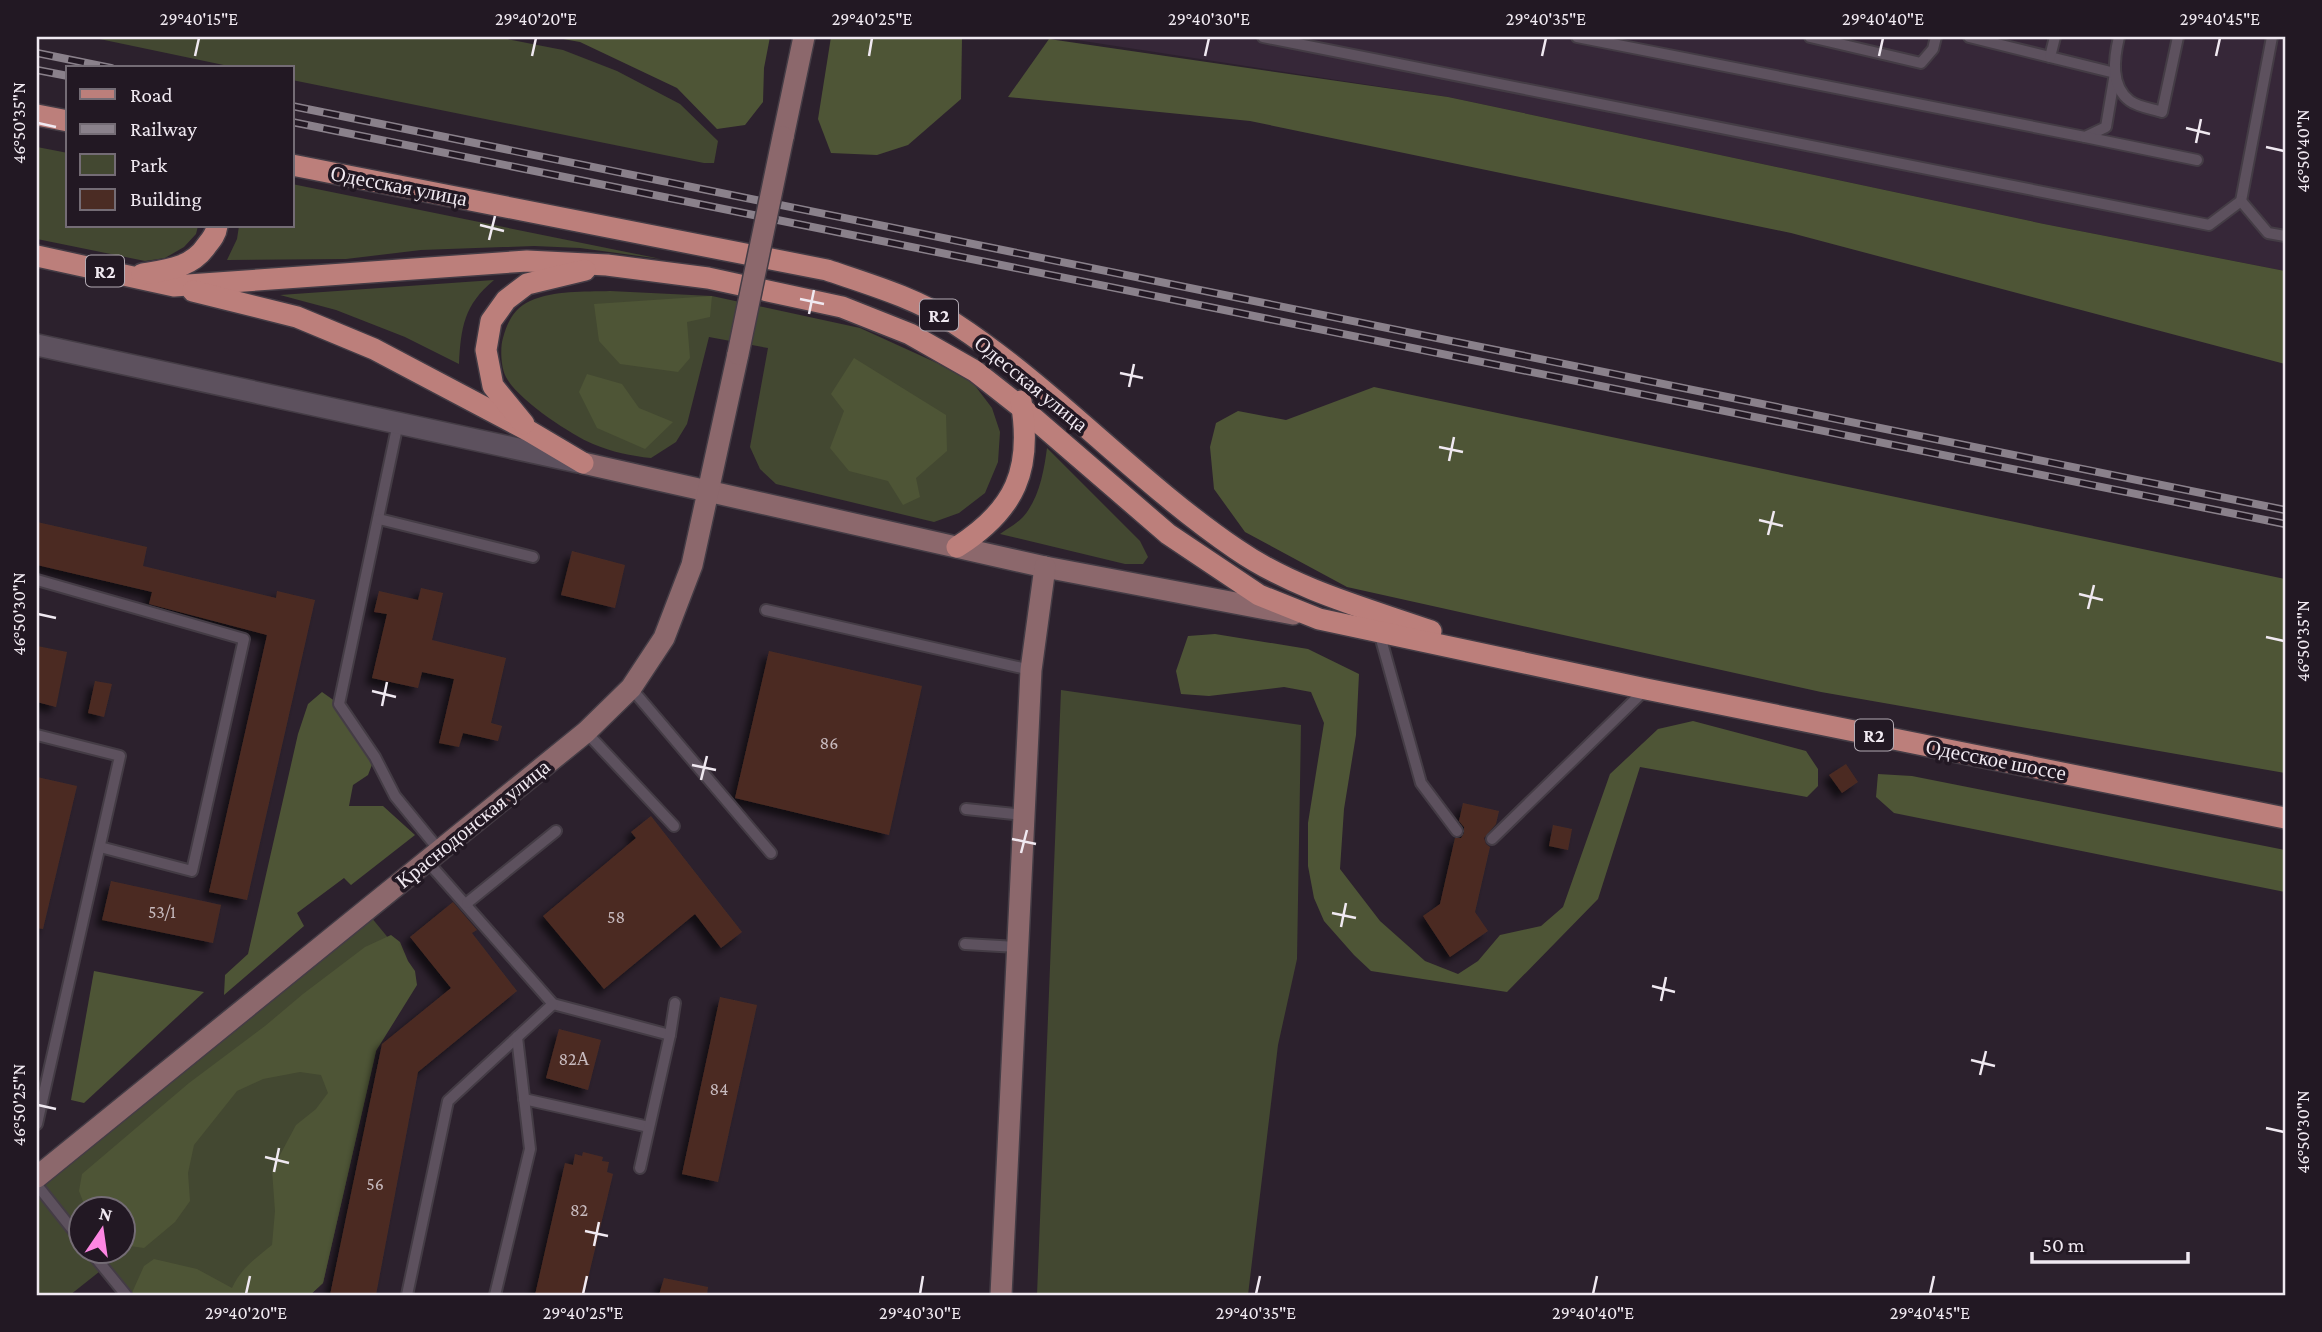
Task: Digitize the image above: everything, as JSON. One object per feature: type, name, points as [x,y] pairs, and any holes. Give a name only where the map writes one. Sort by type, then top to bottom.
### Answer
[{"type":"main road","points":[[37,115],[66,121]]},
{"type":"main road","name":"Одесская улица","points":[[294,165],[827,270],[899,295],[953,322],[1015,367],[1176,506],[1238,551],[1305,586],[1502,657]]},
{"type":"main road","points":[[130,276],[179,268],[200,256],[217,228]]},
{"type":"main road","name":"Одесская улица","points":[[37,256],[174,286],[527,261],[607,265],[708,278],[842,307],[910,334],[964,365],[1022,408],[1168,534],[1259,595],[1319,619],[1502,657]]},
{"type":"main road","points":[[529,431],[493,386],[486,350],[491,321],[506,300],[527,285],[607,265]]},
{"type":"main road","points":[[174,286],[297,317],[374,349],[529,431],[583,463]]},
{"type":"main road","points":[[957,547],[980,532],[996,517],[1017,484],[1024,461],[1026,437],[1015,367]]},
{"type":"main road","name":"Одесское шоссе","points":[[1502,657],[1646,690],[2285,818]]},
{"type":"street","name":"Краснодонская улица","points":[[37,1177],[586,732],[631,688],[664,638],[692,565],[804,37]]},
{"type":"street","points":[[37,345],[583,463]]},
{"type":"street","name":"Одесская улица","points":[[583,463],[1045,567],[1319,619]]},
{"type":"street","points":[[1001,1295],[1031,670],[1045,567]]},
{"type":"lane","points":[[1263,37],[2209,225],[2241,201],[2272,37]]},
{"type":"lane","points":[[1577,37],[2197,160]]},
{"type":"lane","points":[[1811,37],[1921,63],[1933,49],[1936,37]]},
{"type":"lane","points":[[1870,51],[1874,37]]},
{"type":"lane","points":[[1969,37],[1993,40],[2115,73]]},
{"type":"lane","points":[[2050,57],[2055,37]]},
{"type":"lane","points":[[2119,37],[2114,58],[2120,90],[2131,102],[2162,113],[2178,37]]},
{"type":"lane","points":[[2085,137],[2106,127],[2115,73]]},
{"type":"lane","points":[[2241,201],[2268,233],[2285,236]]},
{"type":"lane","points":[[398,423],[339,704],[375,757],[395,796],[433,856],[467,903],[553,1004],[670,1035]]},
{"type":"lane","points":[[379,519],[533,557]]},
{"type":"lane","points":[[37,580],[244,639],[192,871],[100,847]]},
{"type":"lane","points":[[766,610],[1031,670]]},
{"type":"lane","points":[[1379,632],[1422,783],[1457,831]]},
{"type":"lane","points":[[631,688],[771,853]]},
{"type":"lane","points":[[1492,839],[1646,690]]},
{"type":"lane","points":[[586,732],[674,826]]},
{"type":"lane","points":[[37,736],[120,756],[37,1124]]},
{"type":"lane","points":[[967,809],[1024,815]]},
{"type":"lane","points":[[467,903],[556,831]]},
{"type":"lane","points":[[965,944],[1017,947]]},
{"type":"lane","points":[[640,1168],[675,1003]]},
{"type":"lane","points":[[407,1295],[448,1101],[553,1004]]},
{"type":"lane","points":[[495,1295],[530,1149],[517,1037]]},
{"type":"lane","points":[[524,1098],[649,1127]]},
{"type":"lane","points":[[37,1185],[66,1221]]},
{"type":"lane","points":[[102,1266],[126,1295]]},
{"type":"shaded area","points":[[1057,37],[2285,37],[2285,271],[2044,224],[1448,97]]},
{"type":"green space","points":[[90,37],[497,37],[563,50],[617,71],[680,104],[718,141],[714,163],[704,163],[294,80],[294,66],[228,66]]},
{"type":"green space","points":[[552,37],[770,37],[764,68],[763,102],[745,125],[717,129],[677,88],[580,42]]},
{"type":"green space","points":[[831,37],[962,38],[961,99],[908,145],[877,155],[831,153],[818,119]]},
{"type":"green space","points":[[1049,39],[1448,97],[2044,224],[2285,271],[2285,364],[1791,233],[1250,121],[1008,97]]},
{"type":"green space","points":[[37,147],[66,153],[66,228],[198,228],[196,234],[184,247],[165,258],[145,261],[37,239]]},
{"type":"green space","points":[[294,184],[661,259],[580,248],[534,246],[421,250],[346,259],[227,260],[237,239],[239,228],[294,228]]},
{"type":"green space","points":[[494,280],[470,308],[463,328],[459,364],[405,337],[336,310],[280,295]]},
{"type":"green space","points":[[610,291],[712,296],[860,328],[937,363],[973,383],[992,408],[1000,432],[998,462],[985,493],[959,513],[934,522],[776,484],[760,469],[750,447],[768,348],[709,337],[687,424],[676,442],[651,458],[614,451],[583,439],[544,414],[511,384],[503,367],[502,342],[512,316],[530,301],[559,293]]},
{"type":"green space","points":[[712,296],[710,317],[687,322],[690,358],[678,372],[620,364],[599,341],[594,304]]},
{"type":"green space","points":[[854,358],[946,415],[947,451],[916,478],[920,497],[903,505],[888,481],[849,471],[830,448],[844,411],[831,394]]},
{"type":"green space","points":[[587,374],[622,384],[639,408],[673,422],[645,449],[597,428],[579,392]]},
{"type":"green space","points":[[1374,387],[2285,579],[2285,773],[1821,692],[1347,587],[1245,532],[1214,489],[1210,447],[1216,423],[1238,411],[1286,420]]},
{"type":"green space","points":[[1047,448],[1140,541],[1148,557],[1143,564],[1125,564],[1000,534],[1029,510],[1037,493]]},
{"type":"green space","points":[[1215,634],[1308,649],[1359,674],[1356,735],[1344,809],[1340,869],[1380,921],[1425,961],[1458,974],[1478,961],[1500,935],[1541,926],[1563,907],[1610,774],[1658,729],[1693,721],[1806,751],[1818,769],[1818,786],[1807,797],[1640,767],[1598,899],[1507,992],[1371,971],[1324,921],[1314,898],[1308,866],[1308,823],[1324,723],[1311,692],[1284,687],[1209,696],[1181,694],[1176,671],[1188,636]]},
{"type":"green space","points":[[1061,690],[1301,725],[1297,959],[1278,1045],[1248,1295],[1037,1295]]},
{"type":"green space","points":[[322,692],[339,704],[375,757],[368,775],[353,785],[349,806],[383,806],[415,835],[351,885],[344,878],[297,913],[304,926],[224,995],[225,975],[248,954],[298,734],[308,704]]},
{"type":"green space","points":[[1878,774],[1912,776],[2285,850],[2285,892],[1894,813],[1876,797]]},
{"type":"green space","points":[[366,911],[399,951],[323,1283],[310,1295],[126,1295],[104,1268],[70,1295],[37,1295],[37,1177]]},
{"type":"green space","points":[[391,935],[400,942],[415,971],[417,985],[376,1051],[323,1283],[310,1295],[131,1295],[144,1266],[154,1259],[197,1269],[232,1288],[244,1269],[272,1245],[275,1211],[272,1170],[296,1125],[316,1109],[328,1093],[321,1075],[300,1072],[263,1079],[237,1091],[194,1145],[188,1173],[190,1201],[175,1222],[144,1248],[136,1247],[136,1196],[81,1196],[79,1191],[82,1174],[189,1083],[365,947]]},
{"type":"green space","points":[[94,971],[204,992],[84,1103],[71,1100]]},
{"type":"building","points":[[37,522],[147,547],[143,566],[276,598],[277,591],[315,600],[247,900],[209,892],[267,635],[149,604],[152,592],[37,565]]},
{"type":"building","points":[[572,551],[625,565],[615,608],[561,595]]},
{"type":"building","points":[[421,588],[443,593],[432,640],[506,658],[491,723],[502,726],[498,741],[463,733],[459,747],[439,743],[454,679],[422,672],[418,688],[372,678],[387,614],[374,612],[379,591],[418,600]]},
{"type":"building","points":[[37,646],[67,652],[56,707],[37,702]]},
{"type":"building","points":[[769,651],[922,686],[889,835],[735,798]]},
{"type":"building","points":[[95,681],[112,684],[104,717],[88,713]]},
{"type":"building","points":[[1846,764],[1858,782],[1842,793],[1829,775]]},
{"type":"building","points":[[37,777],[77,786],[43,929],[37,928]]},
{"type":"building","points":[[1463,803],[1499,811],[1496,824],[1484,838],[1490,847],[1475,912],[1488,931],[1450,957],[1423,916],[1440,904],[1455,838],[1461,838],[1464,833],[1464,827],[1459,821]]},
{"type":"building","points":[[651,816],[742,932],[721,948],[695,914],[604,989],[543,916],[636,838],[631,832]]},
{"type":"building","points":[[1553,825],[1572,829],[1568,850],[1549,846]]},
{"type":"building","points":[[111,881],[221,905],[213,943],[102,920]]},
{"type":"building","points":[[453,902],[477,930],[472,933],[517,991],[418,1072],[376,1295],[330,1295],[382,1044],[451,988],[410,937]]},
{"type":"building","points":[[720,997],[757,1005],[718,1182],[682,1174]]},
{"type":"building","points":[[559,1029],[601,1040],[588,1090],[546,1078]]},
{"type":"building","points":[[583,1152],[603,1157],[602,1161],[609,1162],[607,1172],[613,1174],[584,1295],[535,1295],[565,1163],[573,1165],[575,1154],[582,1156]]},
{"type":"building","points":[[664,1278],[708,1287],[707,1295],[659,1295]]},
{"type":"railway","points":[[37,53],[101,66]]},
{"type":"railway","points":[[37,70],[66,76]]},
{"type":"railway","points":[[294,106],[2285,510]]},
{"type":"railway","points":[[294,122],[2285,524]]}]
